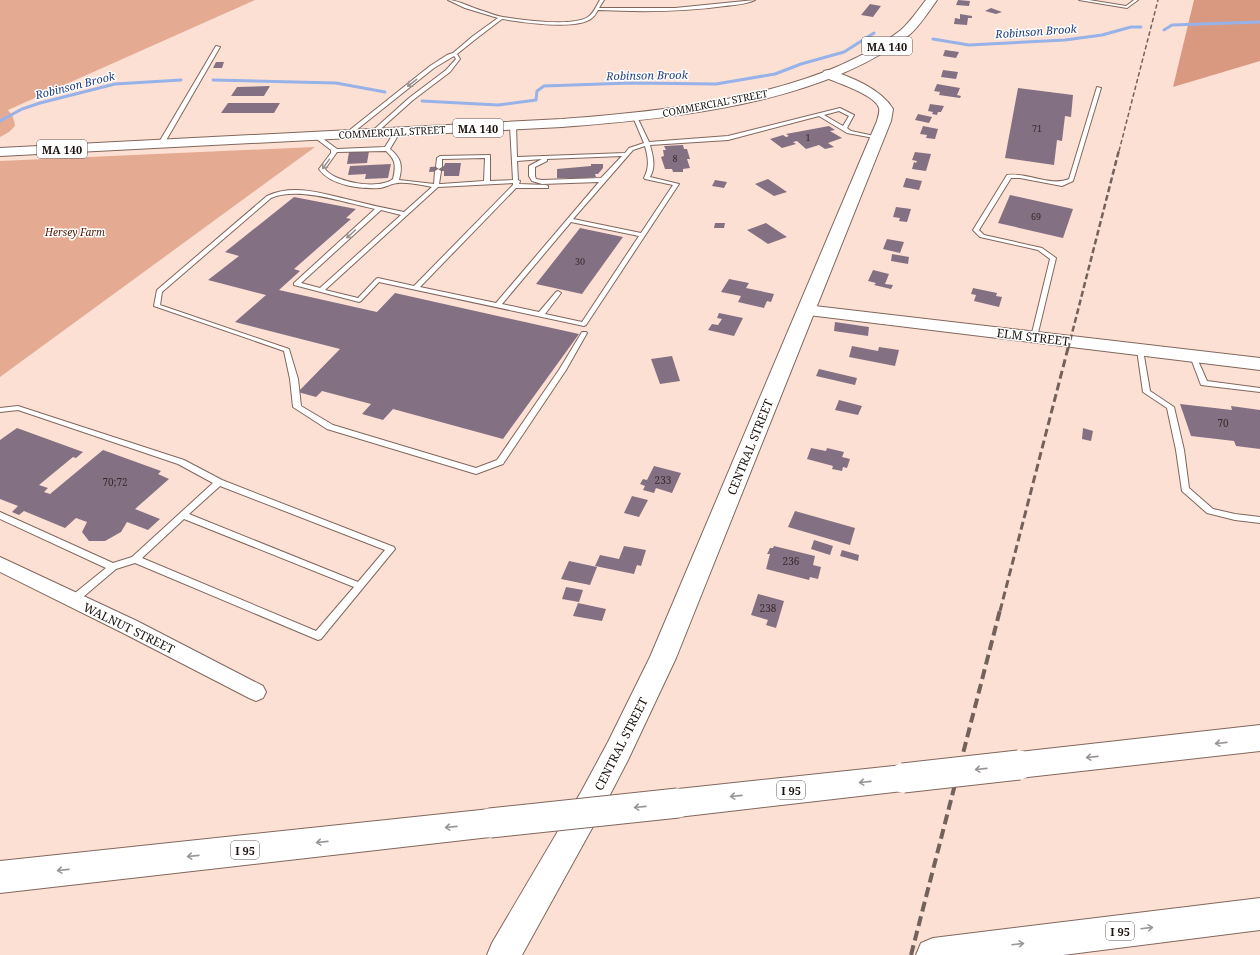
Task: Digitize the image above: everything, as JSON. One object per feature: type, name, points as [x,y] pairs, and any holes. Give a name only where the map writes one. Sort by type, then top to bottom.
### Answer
[{"type":"main road","name":"MA 140","points":[[828,74],[870,56],[895,41],[916,23],[932,0]]},
{"type":"main road","name":"COMMERCIAL STREET","points":[[0,152],[513,126],[635,117],[729,102],[775,91],[828,74]]},
{"type":"main road","name":"CENTRAL STREET","points":[[504,955],[591,802],[660,665],[886,116],[884,105],[874,96],[828,74]]},
{"type":"main road","name":"I 95","points":[[0,877],[1260,738]]},
{"type":"main road","name":"I 95","points":[[933,955],[1260,914]]},
{"type":"street","name":"ELM STREET","points":[[806,310],[1260,364]]},
{"type":"street","name":"WALNUT STREET","points":[[0,564],[256,692]]},
{"type":"lane","points":[[452,1],[461,0]]},
{"type":"lane","points":[[452,1],[501,18],[541,22],[573,22],[590,18],[602,0]]},
{"type":"lane","points":[[596,9],[683,10],[708,8],[751,0]]},
{"type":"lane","points":[[1081,0],[1126,6],[1136,0]]},
{"type":"lane","points":[[372,133],[411,99],[444,59],[455,54],[474,37],[501,18]]},
{"type":"lane","points":[[161,144],[218,47]]},
{"type":"lane","points":[[348,134],[430,77],[455,64],[458,59],[455,54]]},
{"type":"lane","points":[[1034,337],[1053,258],[1040,249],[982,236],[976,230],[1009,176],[1020,176],[1062,184],[1071,180],[1099,88]]},
{"type":"lane","points":[[498,305],[601,182],[627,154],[636,147],[646,144],[728,138],[840,109],[852,115],[844,129]]},
{"type":"lane","points":[[820,114],[844,129],[856,134],[877,138]]},
{"type":"lane","points":[[380,208],[296,284],[359,300],[378,280],[584,324],[676,184],[648,178],[652,169],[646,144],[635,117]]},
{"type":"lane","points":[[416,288],[516,184],[516,159],[513,126]]},
{"type":"lane","points":[[387,149],[397,132]]},
{"type":"lane","points":[[316,136],[330,145],[334,151]]},
{"type":"lane","points":[[334,151],[387,149],[396,157],[398,162],[395,181]]},
{"type":"lane","points":[[334,151],[322,169],[325,174],[330,178],[368,187],[387,185],[395,181],[436,186],[487,183],[516,184],[533,187],[601,182]]},
{"type":"lane","points":[[516,159],[627,154]]},
{"type":"lane","points":[[320,291],[436,186],[440,158],[488,156],[487,183]]},
{"type":"lane","points":[[556,157],[532,166],[532,176],[534,180],[542,182],[601,182]]},
{"type":"lane","points":[[405,214],[306,192],[293,191],[274,195],[269,197],[159,291],[158,306],[287,350],[294,380],[297,407],[330,427],[476,471],[500,462],[562,370],[584,332]]},
{"type":"lane","points":[[569,220],[643,235]]},
{"type":"lane","points":[[540,315],[558,293]]},
{"type":"lane","points":[[1140,350],[1147,392],[1170,407],[1180,450],[1185,489],[1210,511],[1235,517],[1260,520]]},
{"type":"lane","points":[[1193,356],[1204,383],[1260,390]]},
{"type":"lane","points":[[0,410],[18,408],[181,462],[218,482],[391,549],[318,636],[135,559]]},
{"type":"lane","points":[[73,600],[114,567],[135,559],[218,482]]},
{"type":"lane","points":[[0,515],[114,567]]},
{"type":"lane","points":[[182,515],[360,586]]},
{"type":"green space","points":[[0,0],[255,0],[8,110],[13,117],[15,126],[9,132],[0,137]]},
{"type":"green space","name":"Hersey Farm","points":[[315,147],[0,377],[0,161]]},
{"type":"shaded area","points":[[1194,0],[1260,0],[1260,61],[1173,87]]},
{"type":"building","points":[[958,0],[970,1],[969,6],[956,5]]},
{"type":"building","points":[[870,4],[881,6],[873,17],[861,15]]},
{"type":"building","points":[[991,8],[1002,12],[996,14],[985,11]]},
{"type":"building","points":[[960,14],[972,16],[972,18],[968,18],[967,25],[954,24],[955,18],[960,19]]},
{"type":"building","points":[[945,50],[959,52],[956,58],[943,56]]},
{"type":"building","points":[[216,62],[224,62],[222,68],[213,68]]},
{"type":"building","points":[[943,70],[958,72],[956,79],[941,77]]},
{"type":"building","points":[[937,84],[960,88],[957,95],[961,96],[960,98],[939,95],[940,92],[934,91]]},
{"type":"building","points":[[270,86],[264,96],[231,96],[237,87]]},
{"type":"building","points":[[1018,88],[1073,95],[1071,117],[1065,116],[1062,141],[1057,140],[1054,165],[1005,158]]},
{"type":"building","points":[[228,103],[280,103],[274,113],[221,113]]},
{"type":"building","points":[[930,104],[944,106],[941,112],[938,112],[937,115],[928,111]]},
{"type":"building","points":[[918,114],[932,117],[929,123],[915,120]]},
{"type":"building","points":[[829,126],[835,130],[830,131],[842,138],[828,143],[834,147],[825,149],[819,145],[806,149],[797,141],[793,142],[796,144],[782,148],[770,139],[783,135],[786,137],[789,136],[786,134]]},
{"type":"building","points":[[923,126],[938,129],[935,139],[926,138],[927,135],[920,134]]},
{"type":"building","points":[[683,145],[684,149],[687,149],[690,159],[687,159],[690,168],[683,169],[683,172],[673,172],[672,169],[665,169],[661,157],[664,156],[663,150],[666,150],[664,146]]},
{"type":"building","points":[[369,151],[367,163],[347,164],[349,152]]},
{"type":"building","points":[[915,152],[931,154],[926,171],[912,169],[914,162],[916,163],[917,161],[912,160]]},
{"type":"building","points":[[445,163],[461,163],[459,176],[444,176],[444,171],[429,172],[430,167],[444,166]]},
{"type":"building","points":[[391,164],[388,178],[365,179],[366,174],[348,175],[350,166]]},
{"type":"building","points":[[591,164],[603,164],[603,168],[598,174],[595,174],[596,177],[567,180],[567,178],[557,178],[557,169],[591,166]]},
{"type":"building","points":[[906,178],[922,181],[919,190],[903,187]]},
{"type":"building","points":[[768,179],[787,192],[774,196],[755,184]]},
{"type":"building","points":[[715,180],[727,182],[724,188],[712,186]]},
{"type":"building","points":[[1010,195],[1073,209],[1063,238],[998,223]]},
{"type":"building","points":[[294,197],[356,209],[346,218],[351,219],[294,269],[300,271],[279,290],[377,312],[395,293],[579,334],[503,439],[393,409],[383,420],[362,414],[371,404],[322,391],[316,397],[298,392],[340,349],[235,322],[266,295],[208,280],[239,256],[225,252]]},
{"type":"building","points":[[896,207],[911,209],[907,222],[899,221],[900,218],[893,217]]},
{"type":"building","points":[[715,223],[725,223],[724,228],[714,228]]},
{"type":"building","points":[[766,223],[787,237],[768,244],[747,230]]},
{"type":"building","points":[[580,228],[623,237],[582,294],[536,284]]},
{"type":"building","points":[[887,239],[904,242],[900,253],[883,249]]},
{"type":"building","points":[[892,254],[909,257],[908,264],[891,261]]},
{"type":"building","points":[[873,270],[889,274],[885,284],[893,285],[891,289],[874,285],[876,283],[868,281]]},
{"type":"building","points":[[729,279],[749,283],[746,288],[774,294],[771,302],[767,301],[764,308],[738,302],[741,296],[721,292]]},
{"type":"building","points":[[973,288],[997,293],[996,296],[1002,297],[999,307],[974,301],[976,295],[971,294]]},
{"type":"building","points":[[719,313],[743,318],[734,336],[708,330],[712,324],[718,325],[722,319],[717,318]]},
{"type":"building","points":[[835,322],[869,327],[868,336],[834,331]]},
{"type":"building","points":[[852,346],[878,351],[879,347],[899,350],[895,366],[849,357]]},
{"type":"building","points":[[672,356],[680,381],[660,384],[651,359]]},
{"type":"building","points":[[819,369],[857,378],[855,385],[816,376]]},
{"type":"building","points":[[839,400],[862,406],[858,415],[835,410]]},
{"type":"building","points":[[1180,404],[1232,410],[1231,406],[1260,410],[1260,449],[1236,446],[1234,441],[1191,436]]},
{"type":"building","points":[[17,428],[83,452],[76,458],[73,457],[39,485],[48,488],[44,492],[50,494],[103,450],[161,471],[158,474],[169,479],[135,509],[160,519],[148,530],[127,522],[121,532],[105,541],[89,541],[82,532],[87,522],[76,518],[65,528],[24,511],[19,515],[12,512],[18,506],[0,499],[0,440]]},
{"type":"building","points":[[1083,428],[1093,431],[1091,441],[1082,439]]},
{"type":"building","points":[[811,448],[826,451],[827,448],[844,452],[842,457],[850,459],[847,468],[843,467],[842,471],[832,469],[833,466],[807,459]]},
{"type":"building","points":[[654,466],[681,473],[672,493],[656,488],[654,493],[643,490],[645,486],[640,484],[643,479],[647,480]]},
{"type":"building","points":[[632,496],[648,500],[639,517],[624,513]]},
{"type":"building","points":[[795,511],[855,528],[850,545],[788,527]]},
{"type":"building","points":[[814,540],[833,546],[830,555],[811,549]]},
{"type":"building","points":[[624,546],[646,550],[641,566],[637,565],[634,574],[595,566],[600,555],[619,559]]},
{"type":"building","points":[[774,546],[815,556],[813,565],[821,567],[818,579],[810,577],[809,580],[766,569],[770,554],[767,554],[770,548],[773,548]]},
{"type":"building","points":[[842,550],[859,555],[858,561],[840,556]]},
{"type":"building","points":[[569,561],[597,567],[590,585],[561,579]]},
{"type":"building","points":[[566,587],[583,590],[579,602],[562,599]]},
{"type":"building","points":[[758,594],[784,601],[776,628],[766,625],[768,620],[751,615]]},
{"type":"building","points":[[578,603],[606,609],[602,621],[573,616]]},
{"type":"waterway","name":"Robinson Brook","points":[[1164,30],[1172,25],[1260,22]]},
{"type":"waterway","name":"Robinson Brook","points":[[933,39],[969,45],[1065,40],[1102,35],[1131,27],[1141,27]]},
{"type":"waterway","name":"Robinson Brook","points":[[422,101],[498,105],[536,100],[537,91],[544,86],[630,83],[716,84],[775,74],[801,64],[844,52],[874,33]]},
{"type":"waterway","name":"Robinson Brook","points":[[0,121],[22,109],[40,103],[115,84],[181,80]]},
{"type":"waterway","name":"Robinson Brook","points":[[213,80],[336,83],[385,92]]},
{"type":"railway","points":[[1119,151],[1158,0]]},
{"type":"railway","points":[[1068,349],[1119,150]]},
{"type":"railway","points":[[1000,611],[1068,348]]},
{"type":"railway","points":[[911,955],[1000,610]]}]
